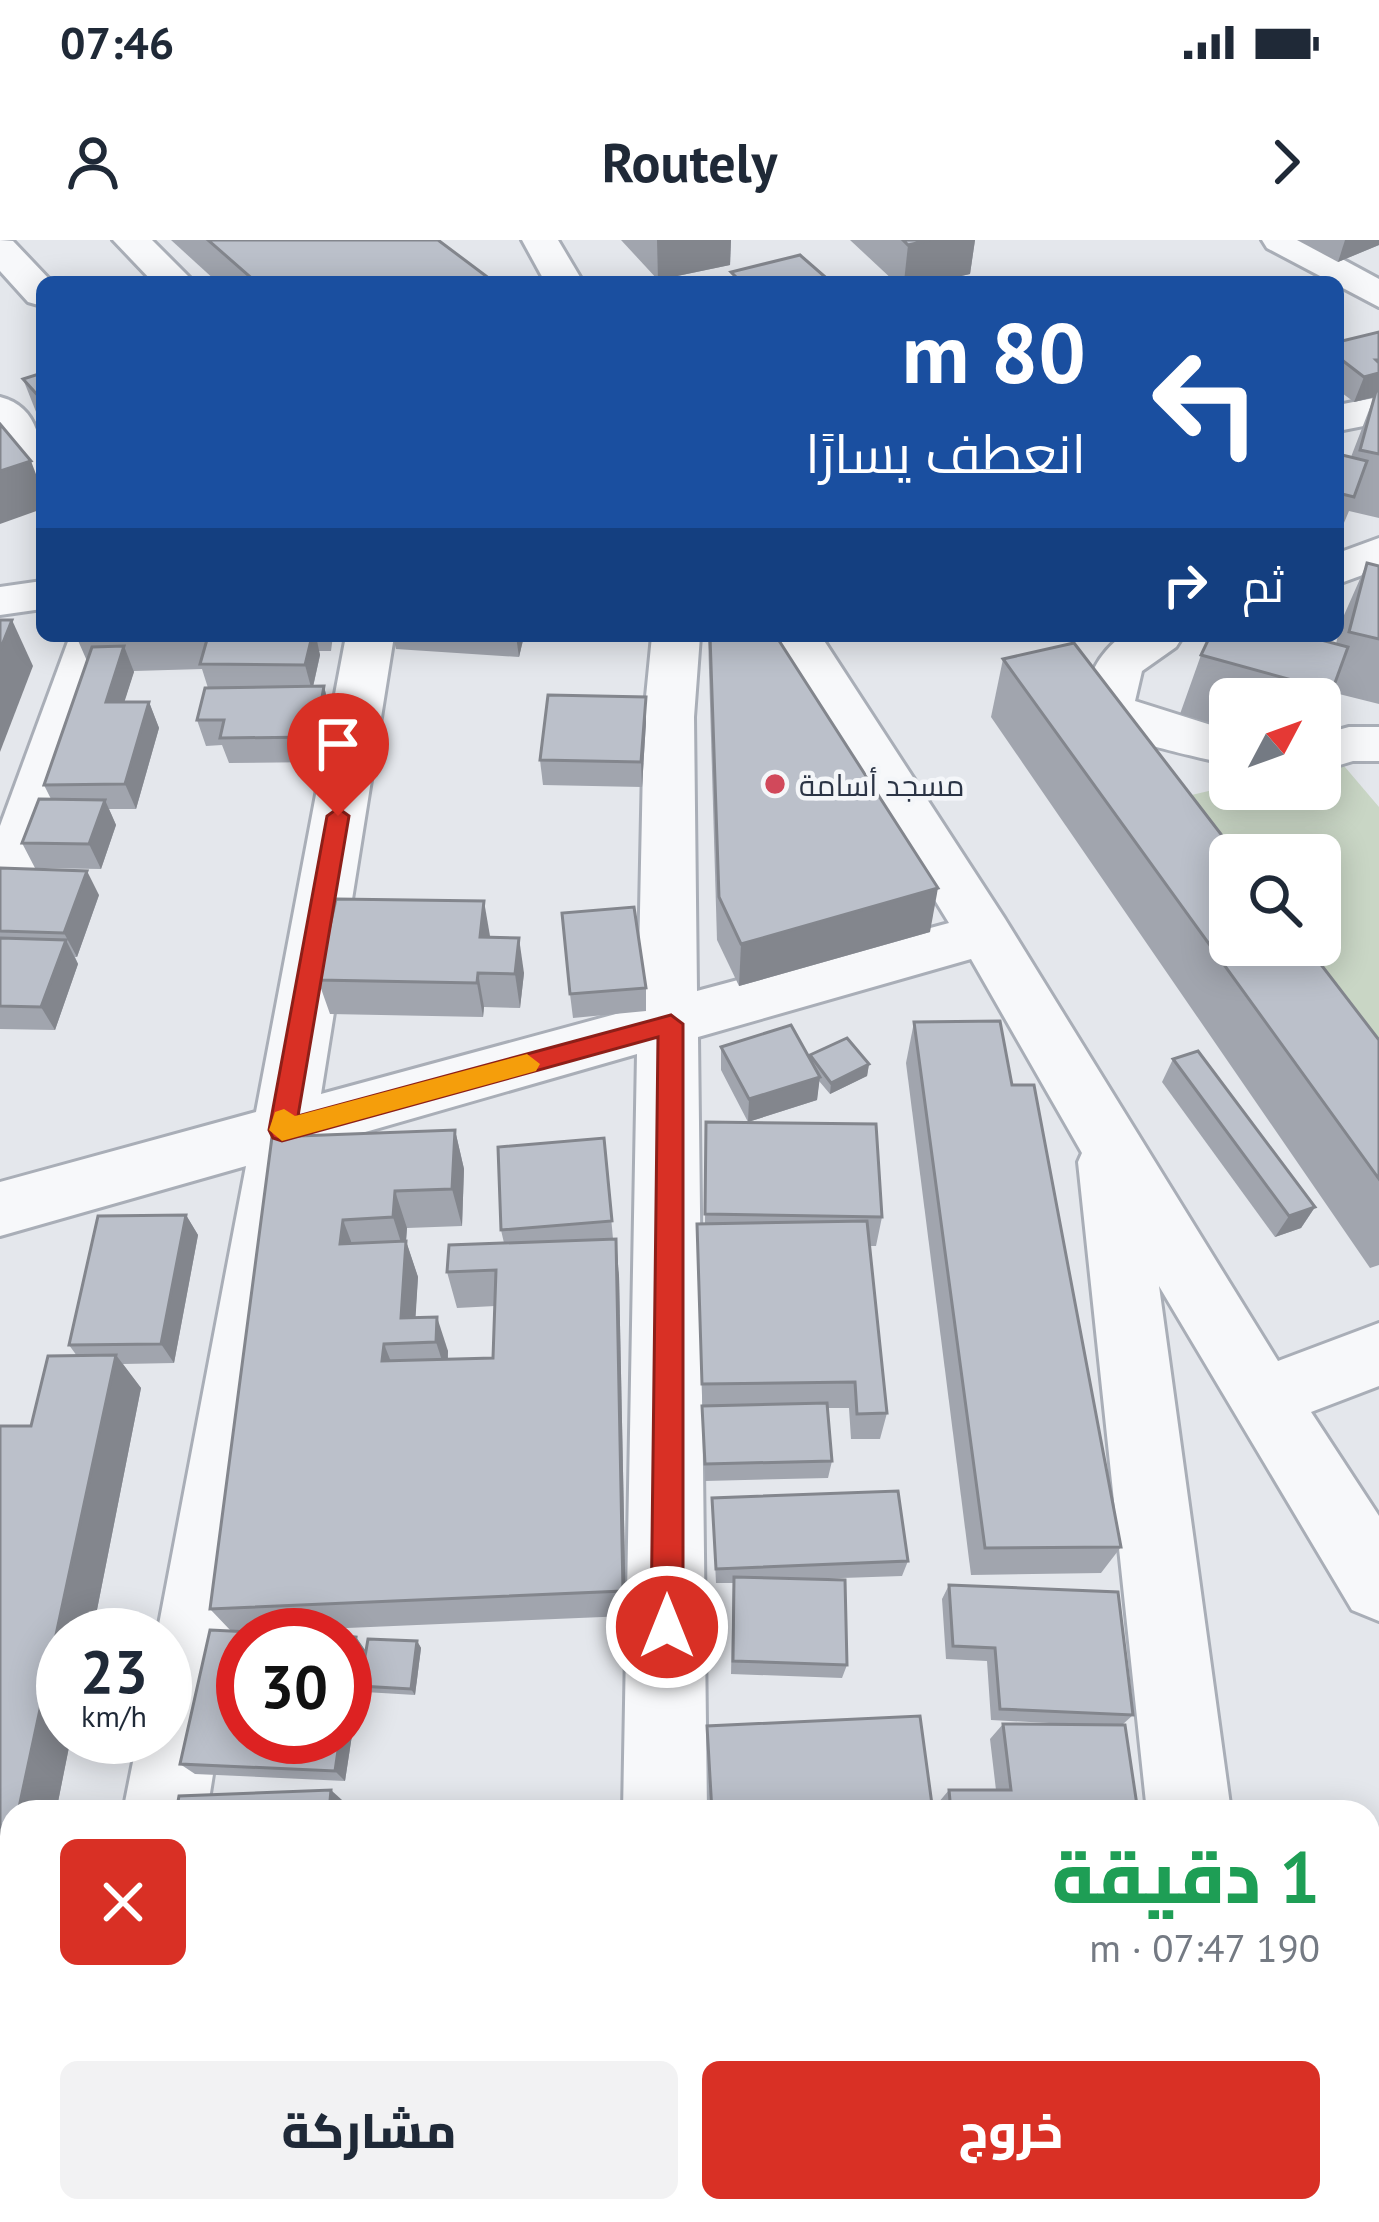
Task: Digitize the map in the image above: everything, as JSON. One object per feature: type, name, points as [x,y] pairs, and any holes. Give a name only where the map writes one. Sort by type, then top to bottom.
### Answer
[{"type":"street","points":[[131,240],[170,276]]},
{"type":"street","points":[[540,240],[561,276]]},
{"type":"street","points":[[1280,240],[1372,282]]},
{"type":"street","points":[[0,249],[36,288]]},
{"type":"street","points":[[7,394],[36,454]]},
{"type":"street","points":[[1344,417],[1379,410]]},
{"type":"street","points":[[1344,567],[1379,552]]},
{"type":"street","points":[[0,572],[36,568]]},
{"type":"street","points":[[0,601],[36,596]]},
{"type":"street","points":[[0,903],[92,642]]},
{"type":"street","points":[[168,1800],[369,642]]},
{"type":"street","points":[[665,1800],[669,716],[675,642]]},
{"type":"street","points":[[801,642],[985,934],[1262,1399],[1379,1584]]},
{"type":"street","points":[[1146,642],[1118,664],[1109,708],[1132,721],[1209,742]]},
{"type":"street","points":[[1341,747],[1379,744]]},
{"type":"street","points":[[0,1209],[985,934]]},
{"type":"street","points":[[1106,1134],[1189,1800]]},
{"type":"street","points":[[1262,1399],[1379,1354]]},
{"type":"green space","points":[[1341,762],[1379,807],[1379,1112],[1271,966],[1341,966],[1341,834],[1209,834],[1209,841],[1153,804],[1209,791],[1209,810],[1341,810]]},
{"type":"building","points":[[208,240],[438,240],[486,276],[249,276]]},
{"type":"building","points":[[800,255],[824,276],[735,276],[731,272]]},
{"type":"building","points":[[1379,332],[1379,373],[1364,377],[1344,362],[1344,341]]},
{"type":"building","points":[[36,375],[36,393],[23,379]]},
{"type":"building","points":[[1379,391],[1379,454],[1360,450]]},
{"type":"building","points":[[0,424],[31,461],[0,471]]},
{"type":"building","points":[[1344,455],[1367,461],[1354,497],[1344,494]]},
{"type":"building","points":[[1367,563],[1379,566],[1379,639],[1349,632]]},
{"type":"building","points":[[0,620],[12,620],[0,650]]},
{"type":"building","points":[[206,642],[311,642],[305,665],[200,664]]},
{"type":"building","name":"مسجد أسامة","points":[[710,642],[780,642],[938,888],[741,944],[719,897]]},
{"type":"building","points":[[1207,642],[1329,642],[1348,647],[1337,678],[1285,678],[1201,655]]},
{"type":"building","points":[[1074,643],[1221,834],[1209,834],[1209,944],[1003,659]]},
{"type":"building","points":[[124,646],[106,702],[149,702],[125,784],[44,785],[92,647]]},
{"type":"building","points":[[324,686],[315,737],[220,738],[224,720],[197,720],[205,688]]},
{"type":"building","points":[[548,695],[646,697],[641,762],[540,760]]},
{"type":"building","points":[[39,799],[105,800],[89,844],[22,843]]},
{"type":"building","points":[[0,868],[87,871],[64,933],[0,931]]},
{"type":"building","points":[[336,899],[484,901],[480,937],[519,938],[515,974],[478,973],[477,983],[318,980]]},
{"type":"building","points":[[634,907],[646,988],[570,994],[562,913]]},
{"type":"building","points":[[0,938],[66,940],[41,1007],[0,1006]]},
{"type":"building","points":[[1225,966],[1322,966],[1379,1040],[1379,1179]]},
{"type":"building","points":[[1000,1021],[1012,1085],[1034,1085],[1121,1547],[985,1548],[914,1022]]},
{"type":"building","points":[[791,1025],[820,1077],[749,1099],[721,1047]]},
{"type":"building","points":[[847,1038],[869,1064],[831,1083],[810,1055]]},
{"type":"building","points":[[1198,1051],[1315,1207],[1289,1216],[1173,1059]]},
{"type":"building","points":[[706,1122],[876,1124],[882,1217],[705,1214]]},
{"type":"building","points":[[455,1130],[452,1189],[395,1191],[393,1217],[343,1220],[340,1244],[406,1241],[401,1318],[437,1317],[436,1342],[384,1344],[382,1361],[493,1358],[496,1270],[447,1272],[449,1245],[616,1239],[623,1591],[210,1609],[272,1137]]},
{"type":"building","points":[[604,1138],[612,1221],[501,1230],[498,1147]]},
{"type":"building","points":[[186,1215],[161,1344],[69,1345],[98,1216]]},
{"type":"building","points":[[867,1221],[887,1413],[857,1414],[855,1382],[702,1384],[697,1224]]},
{"type":"building","points":[[116,1355],[62,1608],[36,1608],[36,1728],[21,1800],[0,1800],[0,1426],[31,1426],[48,1356]]},
{"type":"building","points":[[827,1403],[832,1461],[705,1464],[702,1406]]},
{"type":"building","points":[[898,1491],[908,1561],[716,1569],[712,1498]]},
{"type":"building","points":[[734,1577],[845,1580],[847,1665],[733,1661]]},
{"type":"building","points":[[949,1585],[1118,1592],[1133,1715],[1000,1709],[995,1648],[953,1646]]},
{"type":"building","points":[[210,1630],[216,1630],[216,1764],[336,1764],[335,1771],[180,1764],[192,1764],[192,1710]]},
{"type":"building","points":[[372,1639],[417,1641],[411,1689],[372,1687]]},
{"type":"building","points":[[920,1716],[931,1800],[711,1800],[707,1726]]},
{"type":"building","points":[[1003,1724],[1125,1725],[1136,1800],[950,1800],[949,1790],[1011,1790]]},
{"type":"building","points":[[331,1790],[330,1800],[178,1800],[179,1796]]},
{"type":"slow traffic","points":[[284,1120],[282,1130],[527,1064]]},
{"type":"place","name":"مسجد أسامة","points":[[775,784]]},
{"type":"route","points":[[338,816],[282,1130],[671,1024],[667,1627]]}]
